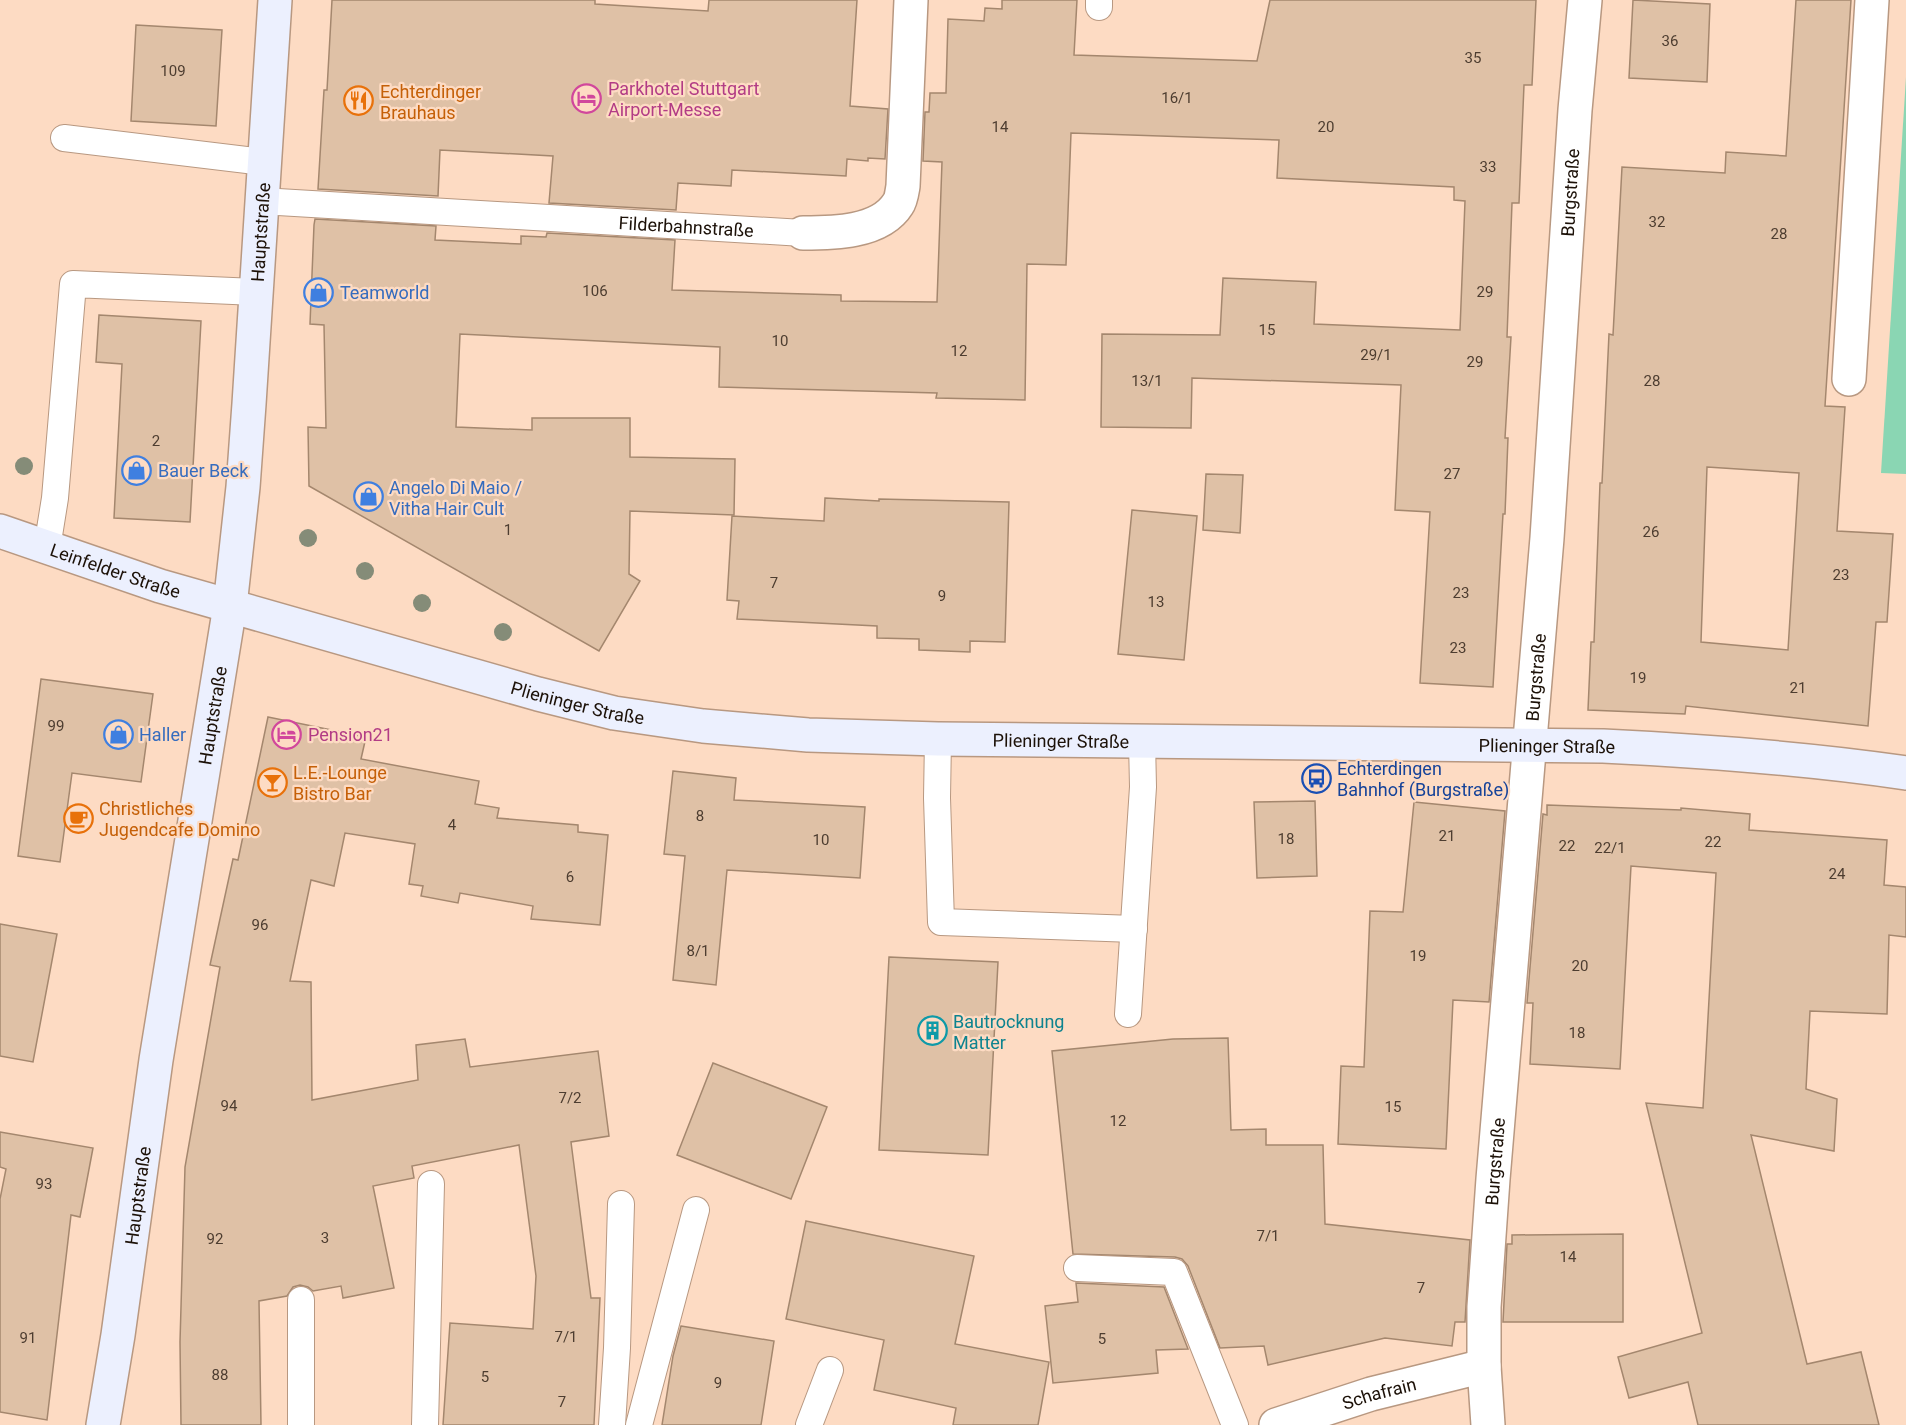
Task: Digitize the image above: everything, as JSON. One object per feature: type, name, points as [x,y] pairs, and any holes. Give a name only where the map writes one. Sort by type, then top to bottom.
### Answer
[{"type":"main road","name":"Hauptstraße","points":[[103,1425],[118,1335],[156,1060],[230,606],[243,487],[275,0]]},
{"type":"main road","name":"Leinfelder Straße","points":[[0,531],[160,586],[230,606]]},
{"type":"main road","name":"Plieninger Straße","points":[[230,606],[517,688],[614,713],[703,726],[808,735],[938,739],[1530,745],[1710,751],[1906,773]]},
{"type":"street","name":"Filderbahnstraße","points":[[803,233],[834,233],[861,227],[883,220],[898,204],[903,186],[911,0]]},
{"type":"street","name":"Burgstraße","points":[[1488,1425],[1484,1366],[1484,1307],[1547,538],[1575,110],[1585,0]]},
{"type":"street","points":[[1849,379],[1872,0]]},
{"type":"street","name":"Schafrain","points":[[1276,1425],[1371,1394],[1484,1366]]},
{"type":"lane","points":[[64,138],[263,162]]},
{"type":"lane","name":"Filderbahnstraße","points":[[261,201],[803,233]]},
{"type":"lane","points":[[47,548],[55,498],[73,284],[255,292]]},
{"type":"lane","points":[[938,739],[937,798],[941,922],[1134,929]]},
{"type":"lane","points":[[1128,1014],[1143,787],[1142,741]]},
{"type":"lane","points":[[425,1425],[431,1184]]},
{"type":"lane","points":[[612,1425],[617,1348],[621,1204]]},
{"type":"lane","points":[[639,1425],[696,1210]]},
{"type":"lane","points":[[1077,1268],[1174,1272],[1234,1425]]},
{"type":"lane","points":[[301,1300],[301,1425]]},
{"type":"lane","points":[[809,1425],[830,1370]]},
{"type":"green space","points":[[1906,77],[1906,474],[1881,473]]},
{"type":"building","name":"Parkhotel Stuttgart Airport-Messe","points":[[332,0],[595,0],[595,4],[708,11],[709,0],[857,0],[850,106],[888,109],[885,159],[868,158],[868,161],[847,159],[846,176],[732,170],[731,186],[678,183],[676,210],[549,203],[553,156],[440,150],[438,196],[318,189]]},
{"type":"building","points":[[1002,0],[1077,0],[1074,55],[1257,61],[1270,0],[1536,0],[1532,85],[1524,85],[1519,203],[1512,203],[1507,337],[1511,337],[1505,438],[1508,438],[1493,687],[1420,683],[1430,512],[1395,510],[1401,385],[1192,378],[1191,428],[1101,427],[1102,334],[1220,335],[1223,278],[1316,282],[1314,324],[1460,330],[1465,201],[1454,200],[1454,187],[1277,178],[1279,140],[1071,133],[1066,265],[1027,264],[1025,400],[936,398],[937,393],[719,387],[720,347],[460,334],[456,427],[532,430],[532,418],[630,418],[630,457],[735,459],[734,515],[630,511],[629,574],[640,581],[599,651],[309,486],[308,427],[326,428],[324,325],[310,324],[315,219],[436,226],[435,240],[521,244],[521,236],[546,237],[547,233],[675,240],[672,290],[841,295],[841,301],[937,302],[942,162],[923,161],[925,112],[929,112],[930,93],[946,93],[948,19],[984,21],[985,8],[1002,9]]},
{"type":"building","points":[[1633,0],[1710,4],[1707,82],[1629,78]]},
{"type":"building","points":[[1796,0],[1851,0],[1825,406],[1845,407],[1837,531],[1893,534],[1887,622],[1876,622],[1868,726],[1686,706],[1685,714],[1588,710],[1591,642],[1594,642],[1609,334],[1613,335],[1622,167],[1725,173],[1726,152],[1786,156]],"holes":[[[1707,467],[1799,473],[1788,650],[1701,642]]]},
{"type":"building","points":[[136,25],[222,30],[216,126],[131,121]]},
{"type":"building","points":[[99,315],[201,321],[190,522],[114,518],[122,364],[96,362]]},
{"type":"building","points":[[1206,474],[1243,475],[1240,533],[1203,530]]},
{"type":"building","points":[[825,498],[879,501],[879,499],[1009,502],[1005,642],[970,641],[970,652],[919,650],[919,639],[877,638],[877,626],[737,619],[739,601],[727,600],[732,516],[824,521]]},
{"type":"building","points":[[1132,510],[1197,516],[1184,660],[1118,654]]},
{"type":"building","points":[[41,679],[153,694],[141,782],[72,773],[60,862],[18,856]]},
{"type":"building","points":[[268,717],[366,737],[361,759],[479,781],[475,804],[499,808],[497,818],[578,825],[578,832],[608,835],[600,925],[531,919],[533,906],[460,893],[458,903],[421,896],[423,886],[409,884],[415,844],[345,833],[334,886],[311,880],[290,981],[311,982],[312,1100],[418,1080],[416,1045],[465,1039],[470,1067],[598,1051],[609,1136],[571,1142],[591,1298],[600,1298],[594,1425],[443,1425],[450,1323],[533,1329],[536,1276],[519,1145],[412,1166],[414,1178],[373,1186],[394,1288],[343,1298],[341,1286],[313,1291],[300,1285],[293,1287],[287,1296],[259,1301],[261,1425],[181,1425],[180,1342],[185,1167],[220,967],[210,965],[233,859],[238,860]]},
{"type":"building","points":[[673,771],[736,778],[734,800],[865,807],[860,878],[727,870],[716,985],[673,980],[685,856],[664,854]]},
{"type":"building","points":[[1315,801],[1317,876],[1257,878],[1254,802]]},
{"type":"building","points":[[1414,802],[1505,811],[1489,1002],[1453,1000],[1446,1149],[1338,1144],[1341,1066],[1364,1067],[1370,911],[1403,912]]},
{"type":"building","points":[[1547,805],[1681,810],[1681,808],[1750,814],[1749,830],[1887,840],[1884,885],[1906,887],[1906,937],[1889,935],[1887,1014],[1810,1011],[1806,1089],[1837,1099],[1834,1151],[1751,1135],[1807,1364],[1861,1352],[1879,1425],[1698,1425],[1688,1382],[1629,1398],[1618,1357],[1702,1333],[1646,1103],[1703,1108],[1716,873],[1631,866],[1620,1069],[1530,1064],[1533,1003],[1527,1003],[1543,814],[1547,815]]},
{"type":"building","points":[[0,924],[57,934],[33,1062],[0,1056]]},
{"type":"building","name":"Bautrocknung Matter","points":[[889,957],[998,962],[988,1155],[879,1150]]},
{"type":"building","points":[[1228,1038],[1231,1130],[1266,1129],[1266,1145],[1323,1145],[1325,1224],[1470,1240],[1465,1322],[1455,1322],[1452,1346],[1385,1338],[1268,1365],[1264,1346],[1220,1348],[1188,1266],[1182,1259],[1073,1254],[1052,1051],[1173,1039]]},
{"type":"building","points":[[713,1063],[827,1107],[791,1199],[677,1155]]},
{"type":"building","points":[[0,1132],[93,1148],[80,1217],[71,1215],[47,1420],[0,1412],[0,1199],[6,1169],[0,1167]]},
{"type":"building","points":[[806,1221],[974,1256],[955,1344],[1049,1362],[1038,1425],[953,1425],[956,1408],[874,1390],[884,1340],[786,1319]]},
{"type":"building","points":[[1623,1234],[1623,1322],[1503,1322],[1507,1244],[1512,1244],[1512,1235]]},
{"type":"building","points":[[1076,1283],[1164,1287],[1188,1349],[1156,1350],[1158,1373],[1053,1383],[1045,1306],[1078,1302]]},
{"type":"building","points":[[681,1326],[774,1341],[761,1425],[662,1425],[673,1356]]},
{"type":"place","name":"Parkhotel Stuttgart Airport-Messe","points":[[587,98]]},
{"type":"place","name":"Echterdinger Brauhaus","points":[[359,101]]},
{"type":"place","name":"Teamworld","points":[[319,292]]},
{"type":"place","name":"Bauer Beck","points":[[137,470]]},
{"type":"place","name":"Angelo Di Maio / Vitha Hair Cult","points":[[368,497]]},
{"type":"place","name":"Haller","points":[[118,734]]},
{"type":"place","name":"Pension21","points":[[287,734]]},
{"type":"place","name":"Echterdingen Bahnhof (Burgstraße)","points":[[1316,778]]},
{"type":"place","name":"L.E.-Lounge Bistro Bar","points":[[272,782]]},
{"type":"place","name":"Christliches Jugendcafe Domino","points":[[78,818]]},
{"type":"place","name":"Bautrocknung Matter","points":[[932,1031]]}]
